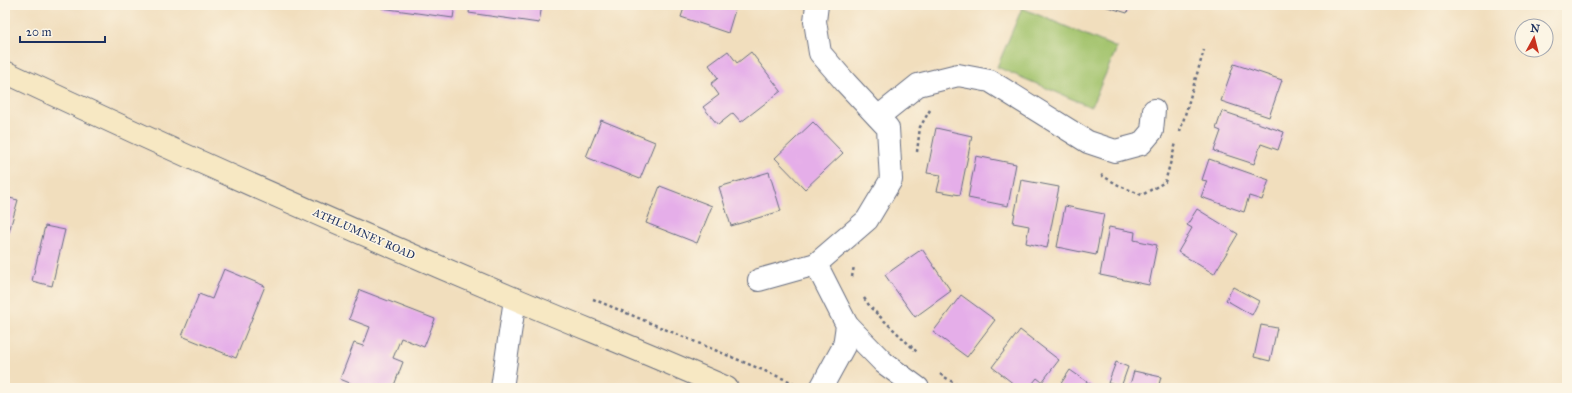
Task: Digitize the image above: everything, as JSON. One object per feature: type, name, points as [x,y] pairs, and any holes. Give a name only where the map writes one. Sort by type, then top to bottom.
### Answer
[{"type":"main road","name":"ATHLUMNEY ROAD","points":[[5,72],[109,121],[515,299],[727,388]]},
{"type":"street","points":[[759,280],[816,264],[867,220],[891,180],[888,128],[820,53],[815,22],[817,5]]},
{"type":"street","points":[[878,117],[918,85],[958,75],[990,81],[1088,142],[1115,151],[1141,144],[1152,131],[1154,110]]},
{"type":"street","points":[[816,264],[847,325],[884,363],[918,388]]},
{"type":"street","points":[[502,388],[515,299]]},
{"type":"street","points":[[810,387],[844,346],[847,325]]},
{"type":"path","points":[[1100,175],[1120,186],[1142,195],[1165,182],[1204,50]]},
{"type":"path","points":[[917,152],[920,127],[930,110]]},
{"type":"path","points":[[852,279],[854,265]]},
{"type":"path","points":[[863,296],[871,308],[920,356]]},
{"type":"path","points":[[593,300],[794,383],[810,387]]},
{"type":"path","points":[[936,372],[962,388]]},
{"type":"path","points":[[794,383],[797,377]]},
{"type":"green space","points":[[1022,8],[1117,48],[1091,107],[997,67]]},
{"type":"building","points":[[382,5],[455,5],[453,18],[381,8]]},
{"type":"building","points":[[470,5],[542,5],[539,23],[469,13]]},
{"type":"building","points":[[685,5],[727,5],[727,7],[735,10],[728,33],[681,17]]},
{"type":"building","points":[[1101,5],[1130,5],[1127,13]]},
{"type":"building","points":[[728,51],[737,63],[751,52],[781,91],[741,122],[733,113],[718,125],[703,107],[719,95],[711,84],[718,78],[709,65]]},
{"type":"building","points":[[1234,64],[1282,80],[1269,117],[1221,101]]},
{"type":"building","points":[[1222,111],[1284,132],[1278,150],[1261,144],[1254,164],[1214,151],[1221,131],[1216,129]]},
{"type":"building","points":[[601,120],[655,142],[640,179],[586,157]]},
{"type":"building","points":[[813,122],[843,153],[805,189],[775,158]]},
{"type":"building","points":[[936,128],[972,136],[960,195],[937,191],[941,175],[927,173]]},
{"type":"building","points":[[976,156],[1016,164],[1008,206],[968,198]]},
{"type":"building","points":[[1209,159],[1269,180],[1262,200],[1249,196],[1244,212],[1201,197],[1207,181],[1202,180]]},
{"type":"building","points":[[769,172],[781,211],[731,226],[719,187]]},
{"type":"building","points":[[1021,180],[1059,187],[1047,248],[1026,243],[1029,226],[1013,223]]},
{"type":"building","points":[[660,186],[712,206],[697,243],[646,223]]},
{"type":"building","points":[[5,197],[18,200],[9,232],[5,230]]},
{"type":"building","points":[[1065,206],[1104,214],[1096,255],[1057,247]]},
{"type":"building","points":[[1197,209],[1238,234],[1214,274],[1178,252],[1192,228],[1187,225]]},
{"type":"building","points":[[45,226],[65,230],[52,286],[32,281]]},
{"type":"building","points":[[1109,227],[1135,232],[1134,240],[1157,245],[1149,285],[1100,275]]},
{"type":"building","points":[[922,249],[951,291],[915,317],[885,275]]},
{"type":"building","points":[[224,269],[265,286],[236,358],[182,336],[199,294],[212,299]]},
{"type":"building","points":[[1233,287],[1259,301],[1252,315],[1226,300]]},
{"type":"building","points":[[360,290],[435,319],[424,347],[401,338],[393,358],[403,362],[393,388],[362,388],[340,379],[354,343],[363,346],[370,327],[349,319]]},
{"type":"building","points":[[961,295],[995,320],[967,357],[933,332]]},
{"type":"building","points":[[1261,325],[1277,328],[1270,361],[1254,357]]},
{"type":"building","points":[[1020,330],[1059,360],[1042,382],[1037,378],[1029,388],[1019,388],[992,367]]},
{"type":"building","points":[[1116,362],[1128,367],[1121,387],[1108,383]]},
{"type":"building","points":[[1070,370],[1096,388],[1058,388]]},
{"type":"building","points":[[1134,371],[1161,377],[1158,388],[1129,388]]}]
